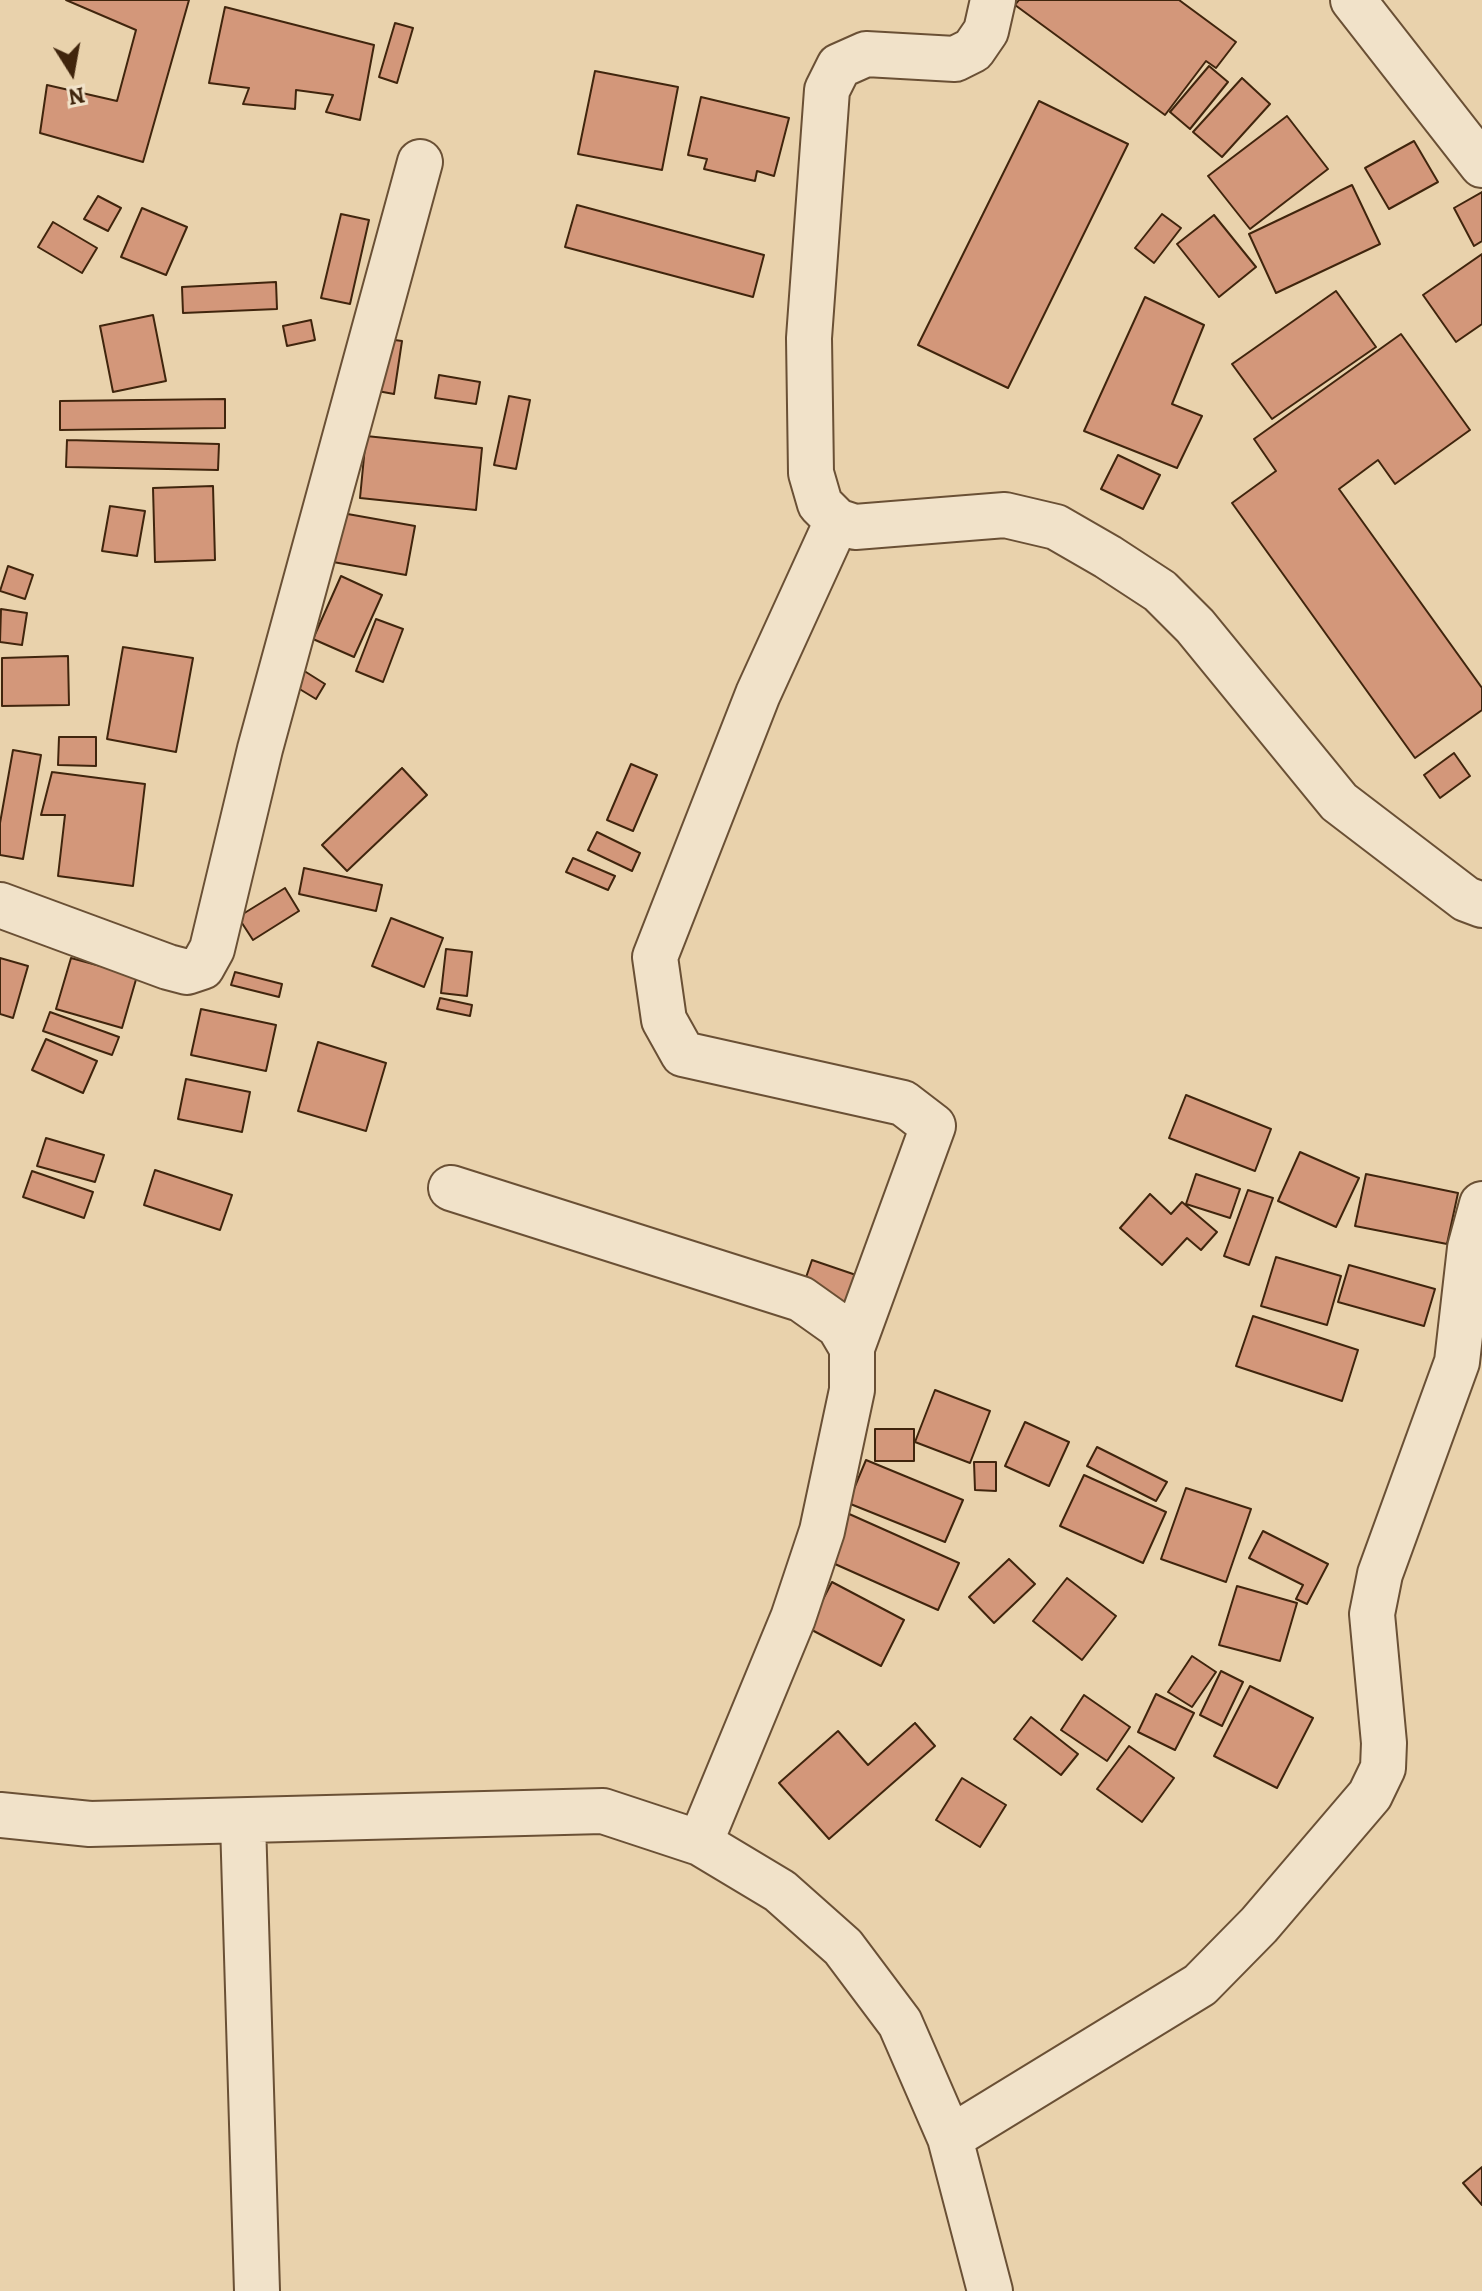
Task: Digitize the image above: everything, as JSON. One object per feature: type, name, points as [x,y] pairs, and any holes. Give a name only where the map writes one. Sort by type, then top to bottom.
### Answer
[{"type":"street","points":[[993,0],[986,31],[973,50],[955,59],[866,54],[839,66],[827,90],[809,338],[811,473],[820,504],[837,521],[855,527],[1005,515],[1056,527],[1108,557],[1160,591],[1195,626],[1339,802],[1466,899],[1482,905]]},
{"type":"street","points":[[1353,0],[1482,165]]},
{"type":"street","points":[[0,905],[168,967],[187,972],[202,967],[212,949],[264,734],[420,162]]},
{"type":"street","points":[[700,1843],[793,1618],[822,1531],[852,1390],[852,1348],[933,1126],[903,1103],[683,1054],[664,1020],[655,957],[758,694],[837,521]]},
{"type":"street","points":[[451,1188],[801,1299],[839,1326],[852,1348]]},
{"type":"street","points":[[950,2138],[1200,1985],[1259,1925],[1370,1795],[1383,1768],[1384,1743],[1372,1614],[1380,1574],[1457,1362],[1470,1248],[1482,1204]]},
{"type":"street","points":[[0,1815],[90,1824],[603,1811],[700,1843],[780,1891],[843,1947],[900,2023],[950,2138],[990,2291]]},
{"type":"street","points":[[243,1822],[257,2291]]},
{"type":"building","points":[[66,0],[189,0],[143,162],[40,133],[47,85],[117,101],[136,30]]},
{"type":"building","points":[[1019,0],[1179,0],[1236,42],[1216,68],[1206,61],[1165,115],[1015,5]]},
{"type":"building","points":[[225,7],[374,45],[360,120],[326,112],[333,95],[296,90],[295,109],[243,104],[249,88],[209,83]]},
{"type":"building","points":[[395,23],[413,28],[397,83],[379,77]]},
{"type":"building","points":[[1209,66],[1228,82],[1190,129],[1170,112]]},
{"type":"building","points":[[595,71],[678,87],[662,170],[578,154]]},
{"type":"building","points":[[1242,78],[1270,104],[1222,157],[1193,132]]},
{"type":"building","points":[[701,97],[789,118],[774,176],[757,171],[755,181],[704,169],[707,159],[688,155]]},
{"type":"building","points":[[1039,101],[1128,144],[1008,388],[918,345]]},
{"type":"building","points":[[1287,116],[1328,169],[1250,229],[1208,176]]},
{"type":"building","points":[[1414,141],[1438,182],[1389,209],[1365,168]]},
{"type":"building","points":[[1352,185],[1380,244],[1276,293],[1249,234]]},
{"type":"building","points":[[1482,192],[1482,241],[1474,246],[1454,208]]},
{"type":"building","points":[[98,196],[121,208],[108,231],[84,219]]},
{"type":"building","points":[[577,205],[764,255],[753,297],[565,247]]},
{"type":"building","points":[[142,208],[187,227],[166,275],[121,257]]},
{"type":"building","points":[[341,214],[369,220],[350,304],[321,298]]},
{"type":"building","points":[[1162,214],[1181,228],[1154,263],[1135,248]]},
{"type":"building","points":[[1214,215],[1256,267],[1219,297],[1177,244]]},
{"type":"building","points":[[53,222],[97,248],[82,273],[38,247]]},
{"type":"building","points":[[1482,254],[1482,324],[1456,342],[1423,295]]},
{"type":"building","points":[[276,282],[277,309],[183,313],[182,287]]},
{"type":"building","points":[[1336,291],[1376,347],[1272,419],[1232,364]]},
{"type":"building","points":[[1145,297],[1204,325],[1172,404],[1202,416],[1177,468],[1084,431]]},
{"type":"building","points":[[153,315],[166,381],[113,392],[100,326]]},
{"type":"building","points":[[311,320],[315,340],[287,346],[283,326]]},
{"type":"building","points":[[1401,334],[1470,430],[1395,484],[1378,460],[1339,489],[1482,688],[1482,710],[1415,758],[1232,503],[1276,471],[1254,439]]},
{"type":"building","points":[[380,338],[402,341],[394,394],[372,390]]},
{"type":"building","points":[[439,375],[480,382],[476,404],[435,398]]},
{"type":"building","points":[[509,396],[530,400],[516,469],[494,465]]},
{"type":"building","points":[[225,399],[225,428],[60,430],[60,401]]},
{"type":"building","points":[[366,436],[482,448],[476,510],[360,498]]},
{"type":"building","points":[[67,440],[219,444],[218,470],[66,467]]},
{"type":"building","points":[[1118,455],[1160,475],[1143,509],[1101,489]]},
{"type":"building","points":[[213,486],[215,560],[155,562],[153,488]]},
{"type":"building","points":[[110,506],[145,511],[137,556],[102,551]]},
{"type":"building","points":[[342,513],[415,526],[406,575],[333,562]]},
{"type":"building","points":[[8,566],[33,575],[25,599],[0,591]]},
{"type":"building","points":[[341,576],[382,595],[354,657],[313,639]]},
{"type":"building","points":[[1,609],[27,613],[22,645],[0,642]]},
{"type":"building","points":[[376,619],[403,629],[383,682],[356,671]]},
{"type":"building","points":[[123,647],[193,658],[176,752],[107,739]]},
{"type":"building","points":[[68,656],[69,705],[2,706],[2,658]]},
{"type":"building","points":[[298,667],[325,684],[316,699],[288,682]]},
{"type":"building","points":[[59,737],[96,737],[96,766],[58,765]]},
{"type":"building","points":[[13,750],[41,755],[23,859],[0,855],[0,823]]},
{"type":"building","points":[[1454,753],[1470,776],[1440,798],[1424,775]]},
{"type":"building","points":[[631,764],[657,775],[633,831],[607,820]]},
{"type":"building","points":[[402,768],[427,795],[347,871],[322,845]]},
{"type":"building","points":[[52,772],[145,784],[133,886],[58,876],[65,815],[41,815]]},
{"type":"building","points":[[597,832],[640,853],[632,871],[588,850]]},
{"type":"building","points":[[573,858],[615,876],[608,890],[566,872]]},
{"type":"building","points":[[304,868],[382,885],[376,911],[299,894]]},
{"type":"building","points":[[285,888],[299,911],[253,940],[238,917]]},
{"type":"building","points":[[391,918],[443,938],[424,987],[372,966]]},
{"type":"building","points":[[446,949],[472,952],[467,996],[441,993]]},
{"type":"building","points":[[0,958],[28,966],[13,1018],[0,1014]]},
{"type":"building","points":[[71,958],[137,976],[122,1028],[56,1009]]},
{"type":"building","points":[[235,972],[282,984],[279,997],[231,985]]},
{"type":"building","points":[[440,998],[472,1005],[470,1016],[437,1009]]},
{"type":"building","points":[[201,1009],[276,1025],[266,1071],[191,1055]]},
{"type":"building","points":[[50,1012],[119,1037],[112,1055],[43,1031]]},
{"type":"building","points":[[46,1039],[97,1061],[83,1093],[32,1070]]},
{"type":"building","points":[[318,1042],[386,1063],[366,1131],[298,1111]]},
{"type":"building","points":[[186,1079],[250,1092],[242,1132],[178,1119]]},
{"type":"building","points":[[1186,1095],[1271,1129],[1255,1171],[1169,1138]]},
{"type":"building","points":[[46,1138],[104,1155],[95,1182],[37,1166]]},
{"type":"building","points":[[1300,1152],[1359,1178],[1336,1227],[1278,1201]]},
{"type":"building","points":[[155,1170],[232,1195],[220,1230],[144,1205]]},
{"type":"building","points":[[32,1171],[93,1192],[84,1218],[23,1197]]},
{"type":"building","points":[[1196,1174],[1240,1189],[1230,1218],[1186,1204]]},
{"type":"building","points":[[1366,1174],[1458,1193],[1447,1244],[1355,1226]]},
{"type":"building","points":[[1248,1190],[1273,1198],[1249,1265],[1224,1256]]},
{"type":"building","points":[[1150,1194],[1171,1214],[1182,1202],[1217,1232],[1201,1250],[1187,1238],[1162,1265],[1120,1228]]},
{"type":"building","points":[[1276,1257],[1341,1276],[1327,1325],[1261,1306]]},
{"type":"building","points":[[812,1260],[856,1275],[846,1304],[802,1289]]},
{"type":"building","points":[[1349,1265],[1435,1289],[1424,1326],[1338,1302]]},
{"type":"building","points":[[1253,1316],[1358,1350],[1342,1401],[1236,1366]]},
{"type":"building","points":[[935,1390],[990,1411],[970,1463],[915,1442]]},
{"type":"building","points":[[1025,1422],[1069,1442],[1049,1486],[1005,1466]]},
{"type":"building","points":[[875,1429],[914,1429],[914,1461],[875,1461]]},
{"type":"building","points":[[1097,1447],[1167,1482],[1156,1501],[1087,1466]]},
{"type":"building","points":[[866,1460],[963,1500],[945,1542],[848,1503]]},
{"type":"building","points":[[974,1462],[996,1462],[996,1491],[975,1490]]},
{"type":"building","points":[[1084,1475],[1166,1512],[1143,1563],[1060,1526]]},
{"type":"building","points":[[1186,1488],[1251,1509],[1226,1582],[1161,1559]]},
{"type":"building","points":[[838,1509],[959,1563],[938,1610],[817,1556]]},
{"type":"building","points":[[1263,1531],[1328,1564],[1307,1604],[1296,1599],[1303,1585],[1249,1558]]},
{"type":"building","points":[[1009,1559],[1035,1584],[994,1623],[969,1597]]},
{"type":"building","points":[[1067,1578],[1116,1616],[1082,1660],[1033,1621]]},
{"type":"building","points":[[832,1582],[904,1620],[881,1666],[808,1628]]},
{"type":"building","points":[[1237,1586],[1297,1603],[1280,1661],[1219,1645]]},
{"type":"building","points":[[1192,1656],[1216,1672],[1192,1707],[1168,1692]]},
{"type":"building","points":[[1221,1671],[1243,1682],[1222,1726],[1200,1715]]},
{"type":"building","points":[[1250,1686],[1313,1718],[1277,1788],[1214,1756]]},
{"type":"building","points":[[1156,1694],[1194,1713],[1175,1750],[1138,1732]]},
{"type":"building","points":[[1084,1695],[1130,1727],[1107,1761],[1061,1730]]},
{"type":"building","points":[[1031,1717],[1078,1754],[1061,1775],[1014,1739]]},
{"type":"building","points":[[915,1723],[935,1746],[829,1839],[779,1783],[838,1731],[868,1765]]},
{"type":"building","points":[[1129,1746],[1174,1778],[1142,1822],[1097,1789]]},
{"type":"building","points":[[962,1778],[1006,1805],[980,1847],[936,1820]]},
{"type":"building","points":[[1482,2167],[1482,2205],[1463,2183]]}]
